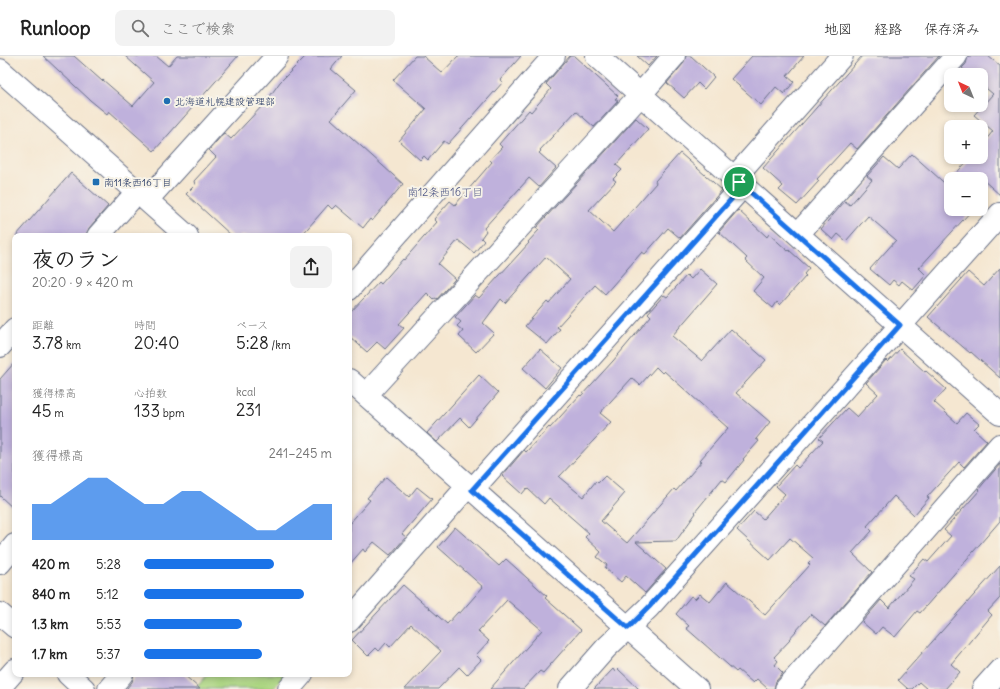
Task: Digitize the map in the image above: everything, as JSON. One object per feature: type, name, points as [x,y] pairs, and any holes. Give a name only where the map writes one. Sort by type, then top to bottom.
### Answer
[{"type":"street","points":[[101,233],[142,196],[277,56]]},
{"type":"street","points":[[352,286],[554,56]]},
{"type":"street","points":[[597,56],[1000,414]]},
{"type":"street","points":[[366,395],[674,56]]},
{"type":"street","points":[[352,618],[735,195],[742,169],[842,56]]},
{"type":"street","points":[[798,234],[956,56]]},
{"type":"street","points":[[0,70],[184,233]]},
{"type":"street","points":[[570,689],[606,648],[649,607],[1000,214]]},
{"type":"street","points":[[0,346],[12,332]]},
{"type":"street","points":[[352,383],[697,689]]},
{"type":"street","points":[[786,689],[1000,445]]},
{"type":"street","points":[[0,563],[12,549]]},
{"type":"street","points":[[0,614],[12,624]]},
{"type":"street","points":[[983,689],[1000,670]]},
{"type":"street","points":[[0,687],[12,673]]},
{"type":"street","points":[[71,677],[84,689]]},
{"type":"street","points":[[109,689],[119,677]]},
{"type":"street","points":[[289,689],[299,677]]},
{"type":"green space","points":[[205,677],[283,677],[273,689],[195,689]]},
{"type":"building","name":"北海道札幌建設管理部","points":[[43,56],[74,56],[133,106],[154,82],[125,56],[156,56],[168,66],[177,56],[238,56],[154,151],[109,111],[107,114],[90,100]]},
{"type":"building","points":[[306,56],[342,56],[331,69],[356,90],[331,119],[403,184],[372,221],[370,219],[363,228],[336,205],[332,209],[328,205],[304,233],[229,233],[186,194],[195,185],[194,181],[216,157],[209,150],[224,133],[231,139],[265,103],[280,82]]},
{"type":"building","points":[[415,56],[423,56],[442,73],[458,56],[521,56],[500,80],[503,82],[448,144],[444,141],[428,160],[424,156],[420,160],[399,141],[426,109],[393,80]]},
{"type":"building","points":[[570,56],[574,56],[618,96],[615,99],[618,101],[594,127],[576,111],[540,150],[541,151],[539,153],[556,168],[539,187],[529,178],[484,228],[486,231],[481,238],[484,241],[474,253],[458,240],[438,264],[455,279],[437,299],[435,298],[434,300],[427,293],[399,324],[404,328],[385,349],[377,342],[367,352],[352,339],[352,311],[379,282],[381,284],[403,259],[404,260],[437,222],[434,219],[450,201],[455,205],[492,162],[490,160],[502,147],[499,144],[529,110],[531,112],[551,89],[546,84]]},
{"type":"building","points":[[637,56],[657,56],[648,66]]},
{"type":"building","points":[[686,56],[691,56],[714,77],[704,89],[698,83],[684,98],[667,83],[683,64]]},
{"type":"building","points":[[752,56],[804,56],[787,76],[794,82],[784,94],[776,87],[761,105],[731,79]]},
{"type":"building","points":[[862,56],[939,56],[857,149],[850,143],[817,179],[819,181],[797,205],[779,190],[783,186],[763,168]]},
{"type":"building","points":[[968,56],[988,56],[1000,66],[1000,195],[988,184],[988,172],[957,172],[965,164],[988,164],[988,137],[993,131],[988,127],[988,120],[980,120],[974,115],[977,112],[988,112],[988,100],[993,94],[988,90],[988,68],[962,68],[966,64]]},
{"type":"building","points":[[636,118],[648,129],[616,165],[622,170],[613,179],[616,181],[589,210],[613,232],[680,153],[722,190],[680,238],[668,228],[645,254],[642,252],[605,294],[595,285],[557,327],[560,329],[547,344],[525,326],[547,301],[549,303],[570,279],[546,257],[505,303],[501,299],[483,323],[494,333],[476,352],[459,336],[463,331],[457,326],[461,322],[455,317],[475,295],[479,298],[529,243],[528,242],[539,230],[536,228]]},
{"type":"building","points":[[912,154],[944,183],[944,216],[967,216],[919,268],[926,275],[913,290],[902,281],[899,285],[893,280],[889,285],[870,269],[896,240],[868,216],[846,241],[838,234],[833,240],[821,229],[845,201],[850,205],[872,180],[867,176],[884,157],[898,169]]},
{"type":"building","points":[[71,173],[108,206],[89,228],[87,233],[19,233]]},
{"type":"building","points":[[738,210],[767,237],[769,234],[809,268],[804,274],[806,276],[780,305],[777,302],[773,308],[753,291],[764,278],[745,260],[747,258],[719,232]]},
{"type":"building","points":[[1000,268],[1000,378],[928,317],[968,272],[984,286]]},
{"type":"building","points":[[700,269],[717,284],[672,336],[702,361],[731,329],[766,360],[736,393],[770,422],[756,439],[759,441],[743,459],[744,460],[726,482],[722,479],[695,512],[696,513],[676,541],[636,542],[666,569],[645,593],[626,576],[621,582],[605,568],[607,565],[597,557],[601,552],[585,537],[589,533],[549,498],[544,504],[527,488],[522,494],[502,476],[524,450],[526,452],[613,361],[651,316],[648,313],[664,295],[667,297],[687,275],[691,279]],"holes":[[[656,367],[662,373],[664,371],[728,428],[700,460],[702,461],[676,491],[674,489],[627,543],[601,521],[625,493],[605,476],[598,483],[596,481],[583,497],[559,477],[611,422],[600,413],[632,378],[640,385]]]},
{"type":"building","points":[[540,349],[562,368],[545,388],[523,368]]},
{"type":"building","points":[[900,349],[946,389],[934,402],[957,423],[966,413],[979,424],[974,429],[987,441],[964,467],[959,462],[927,497],[929,498],[914,515],[894,496],[867,526],[872,531],[852,553],[872,572],[825,626],[811,614],[789,639],[790,640],[774,657],[778,661],[775,665],[783,673],[776,681],[774,689],[768,689],[757,679],[753,683],[738,670],[736,672],[686,628],[689,626],[676,614],[691,596],[695,599],[700,594],[710,602],[727,582],[765,615],[810,565],[808,563],[813,558],[790,538],[770,560],[737,530],[754,511],[763,519],[785,494],[776,486],[795,465],[798,468],[823,441],[819,438],[847,408],[857,417],[878,394],[866,383],[886,360],[888,362]]},
{"type":"building","points":[[12,365],[12,507],[0,496],[0,379]]},
{"type":"building","points":[[479,375],[498,393],[469,427],[460,418],[437,442],[427,433]]},
{"type":"building","points":[[1000,464],[1000,521],[920,613],[917,611],[895,637],[882,627],[876,634],[862,622],[881,600],[889,608],[914,579],[909,576],[924,559],[928,562],[951,536],[944,530],[980,490],[979,489]]},
{"type":"building","points":[[386,477],[409,497],[417,487],[432,499],[402,534],[406,537],[390,555],[374,542],[365,552],[363,549],[352,562],[352,521],[370,500],[367,498]]},
{"type":"building","points":[[455,527],[499,566],[506,559],[547,596],[545,598],[581,630],[543,673],[540,671],[523,689],[490,689],[542,630],[507,600],[478,631],[489,641],[476,655],[481,660],[467,675],[459,667],[438,689],[405,689],[441,651],[411,624],[390,647],[386,643],[379,651],[376,648],[368,656],[352,640],[403,585],[447,624],[458,612],[460,613],[483,587],[438,547]]},
{"type":"building","points":[[1000,566],[1000,598],[988,611],[992,615],[951,664],[960,672],[945,689],[927,689],[919,682],[912,689],[908,689],[898,680]]},
{"type":"building","points":[[613,669],[615,672],[618,669],[639,689],[594,689]]},
{"type":"building","points":[[133,677],[186,677],[200,689],[126,689],[132,682]]},
{"type":"place","name":"北海道札幌建設管理部","points":[[167,101]]},
{"type":"place","name":"南11条西16丁目","points":[[96,182]]},
{"type":"district","name":"南12条西16丁目","points":[[445,192]]},
{"type":"route","points":[[739,182],[900,325],[649,607],[628,628],[472,490],[735,195],[739,182]]}]
